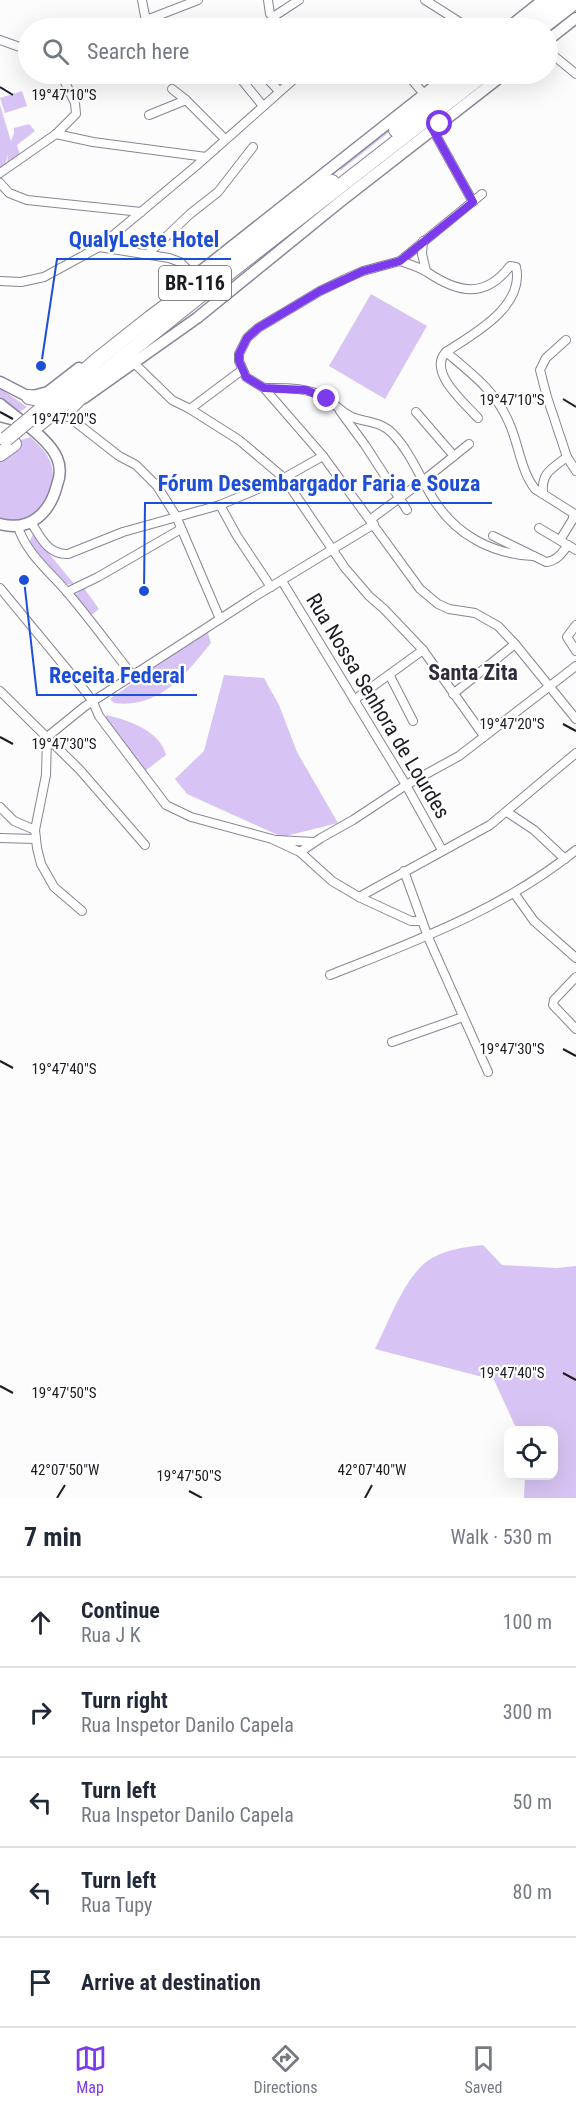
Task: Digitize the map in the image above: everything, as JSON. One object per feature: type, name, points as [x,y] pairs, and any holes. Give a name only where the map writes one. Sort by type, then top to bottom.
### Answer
[{"type":"highway","points":[[534,18],[548,6],[560,0]]},
{"type":"highway","points":[[548,6],[576,1]]},
{"type":"highway","name":"BR-116","points":[[34,420],[79,398],[455,84]]},
{"type":"highway","name":"BR-116","points":[[0,454],[7,442],[98,360],[150,318],[337,184],[471,84]]},
{"type":"highway","points":[[321,177],[352,192]]},
{"type":"highway","points":[[29,397],[41,399],[57,397]]},
{"type":"main road","points":[[526,18],[548,6]]},
{"type":"main road","points":[[558,29],[576,18]]},
{"type":"main road","points":[[0,382],[29,397],[48,392],[437,84]]},
{"type":"main road","points":[[79,398],[135,364],[197,318],[352,192],[491,84]]},
{"type":"main road","points":[[0,404],[34,420],[44,441],[57,458],[60,477],[56,491],[45,512],[32,522],[18,527],[1,525]]},
{"type":"main road","points":[[0,416],[34,420]]},
{"type":"street","points":[[142,0],[145,16],[148,18]]},
{"type":"street","points":[[152,18],[198,0]]},
{"type":"street","points":[[268,0],[270,14],[273,16],[299,0]]},
{"type":"street","points":[[425,0],[453,18]]},
{"type":"street","points":[[0,40],[18,46]]},
{"type":"street","points":[[558,59],[576,74]]},
{"type":"street","points":[[0,173],[56,134],[72,119],[77,110],[65,84]]},
{"type":"street","points":[[245,84],[263,106]]},
{"type":"street","points":[[272,84],[279,92]]},
{"type":"street","points":[[0,280],[21,282],[44,277],[99,247],[288,84]]},
{"type":"street","points":[[416,84],[424,94]]},
{"type":"street","points":[[172,89],[225,139]]},
{"type":"street","points":[[149,115],[186,100]]},
{"type":"street","points":[[433,130],[473,202]]},
{"type":"street","points":[[56,134],[93,142],[206,157]]},
{"type":"street","points":[[148,254],[190,214],[218,192],[252,147]]},
{"type":"street","points":[[0,183],[9,193],[27,200],[141,212]]},
{"type":"street","points":[[482,194],[400,261],[363,271],[320,291],[258,328],[242,346],[239,361],[246,377],[264,388],[324,456],[429,598],[449,609],[475,613],[498,626],[576,719]]},
{"type":"street","points":[[423,241],[422,254],[426,271]]},
{"type":"street","points":[[99,247],[148,254],[180,262],[194,276]]},
{"type":"street","points":[[400,261],[426,271],[448,285],[468,290],[479,289],[498,281],[510,266],[515,266],[517,270],[512,296],[506,306],[494,319],[446,352],[440,361],[441,371],[454,391],[478,418]]},
{"type":"street","points":[[566,340],[546,358],[540,370],[567,458],[576,471]]},
{"type":"street","points":[[446,352],[477,376],[502,406],[529,480],[535,489],[570,510],[574,515],[560,540]]},
{"type":"street","points":[[135,364],[172,400],[238,440],[284,478],[332,550],[362,589],[423,650],[484,736]]},
{"type":"street","points":[[190,409],[242,370]]},
{"type":"street","points":[[264,388],[306,390],[327,399],[339,410],[365,445],[407,510]]},
{"type":"street","points":[[69,417],[79,398]]},
{"type":"street","points":[[339,410],[355,418],[387,428],[406,450],[434,500],[452,522],[466,534],[478,542],[506,553],[533,556]]},
{"type":"street","points":[[416,412],[454,456]]},
{"type":"street","points":[[34,420],[69,417],[119,456],[136,465],[157,486],[176,516],[220,619]]},
{"type":"street","points":[[47,737],[93,702],[373,522],[469,444]]},
{"type":"street","points":[[32,522],[49,548],[60,554],[68,554],[123,532],[220,505],[284,478],[324,456]]},
{"type":"street","points":[[543,494],[543,479],[548,471],[567,458]]},
{"type":"street","points":[[220,505],[237,536],[271,587]]},
{"type":"street","points":[[18,527],[23,542],[29,550],[67,592],[133,676]]},
{"type":"street","points":[[493,536],[546,562],[553,562],[572,547],[539,528]]},
{"type":"street","points":[[67,592],[98,578],[181,529]]},
{"type":"street","name":"Rua Nossa Senhora de Lourdes","points":[[282,581],[406,784],[442,850]]},
{"type":"street","points":[[0,588],[93,702],[99,716],[166,805],[191,817],[272,839],[300,852],[332,881],[359,897],[411,921],[422,921]]},
{"type":"street","points":[[576,625],[567,637],[576,651]]},
{"type":"street","points":[[453,694],[515,644]]},
{"type":"street","points":[[354,700],[423,650]]},
{"type":"street","points":[[300,852],[406,784],[459,756],[576,666]]},
{"type":"street","points":[[390,676],[413,721]]},
{"type":"street","points":[[0,691],[80,770],[145,845]]},
{"type":"street","points":[[47,737],[46,775],[35,834],[41,864],[54,887],[82,910]]},
{"type":"street","points":[[359,897],[404,870],[490,825],[576,753]]},
{"type":"street","points":[[0,807],[14,821],[35,834]]},
{"type":"street","points":[[507,812],[534,830],[565,859]]},
{"type":"street","points":[[0,838],[35,834]]},
{"type":"street","points":[[272,839],[314,842]]},
{"type":"street","points":[[330,975],[428,937],[473,915],[514,893],[576,850]]},
{"type":"street","points":[[404,870],[428,937],[488,1072]]},
{"type":"street","points":[[514,893],[534,921],[576,958]]},
{"type":"street","points":[[576,977],[554,1000],[553,1005],[576,1029]]},
{"type":"street","points":[[392,1042],[463,1017]]},
{"type":"shaded area","points":[[441,84],[450,84],[341,170],[337,167]]},
{"type":"shaded area","points":[[22,91],[27,106],[5,113],[0,98]]},
{"type":"shaded area","points":[[0,105],[11,141],[14,128],[29,124],[35,131],[17,145],[20,155],[7,165],[8,154],[0,186]]},
{"type":"shaded area","points":[[371,294],[427,326],[385,399],[329,366]]},
{"type":"shaded area","points":[[0,388],[27,407],[18,413],[0,397]]},
{"type":"shaded area","points":[[30,437],[44,450],[51,464],[53,472],[51,489],[43,504],[31,516],[22,520],[0,523],[0,458],[12,443]]},
{"type":"shaded area","points":[[33,534],[74,584],[60,585],[29,543]]},
{"type":"shaded area","points":[[84,588],[99,609],[85,620],[72,603],[75,595]]},
{"type":"shaded area","points":[[207,630],[211,643],[181,678],[170,687],[144,701],[114,703],[110,699]]},
{"type":"shaded area","points":[[224,675],[264,678],[279,705],[297,752],[338,823],[282,837],[187,794],[175,779],[204,751]]},
{"type":"shaded area","points":[[107,715],[125,720],[151,733],[163,747],[166,755],[145,771],[104,720]]},
{"type":"shaded area","points":[[483,1245],[502,1265],[556,1268],[576,1266],[576,1498],[524,1498],[525,1480],[558,1480],[558,1426],[515,1426],[494,1380],[375,1349],[392,1312],[415,1273],[434,1257],[458,1249]]},
{"type":"place","name":"QualyLeste Hotel","points":[[41,366]]},
{"type":"place","name":"Receita Federal","points":[[24,580]]},
{"type":"place","name":"Fórum Desembargador Faria e Souza","points":[[144,591]]},
{"type":"district","name":"Santa Zita","points":[[473,672]]},
{"type":"route","points":[[327,399],[306,390],[264,388],[254,382],[246,377],[239,361],[242,346],[258,328],[320,291],[363,271],[400,261],[473,202],[433,130],[440,124]]}]
